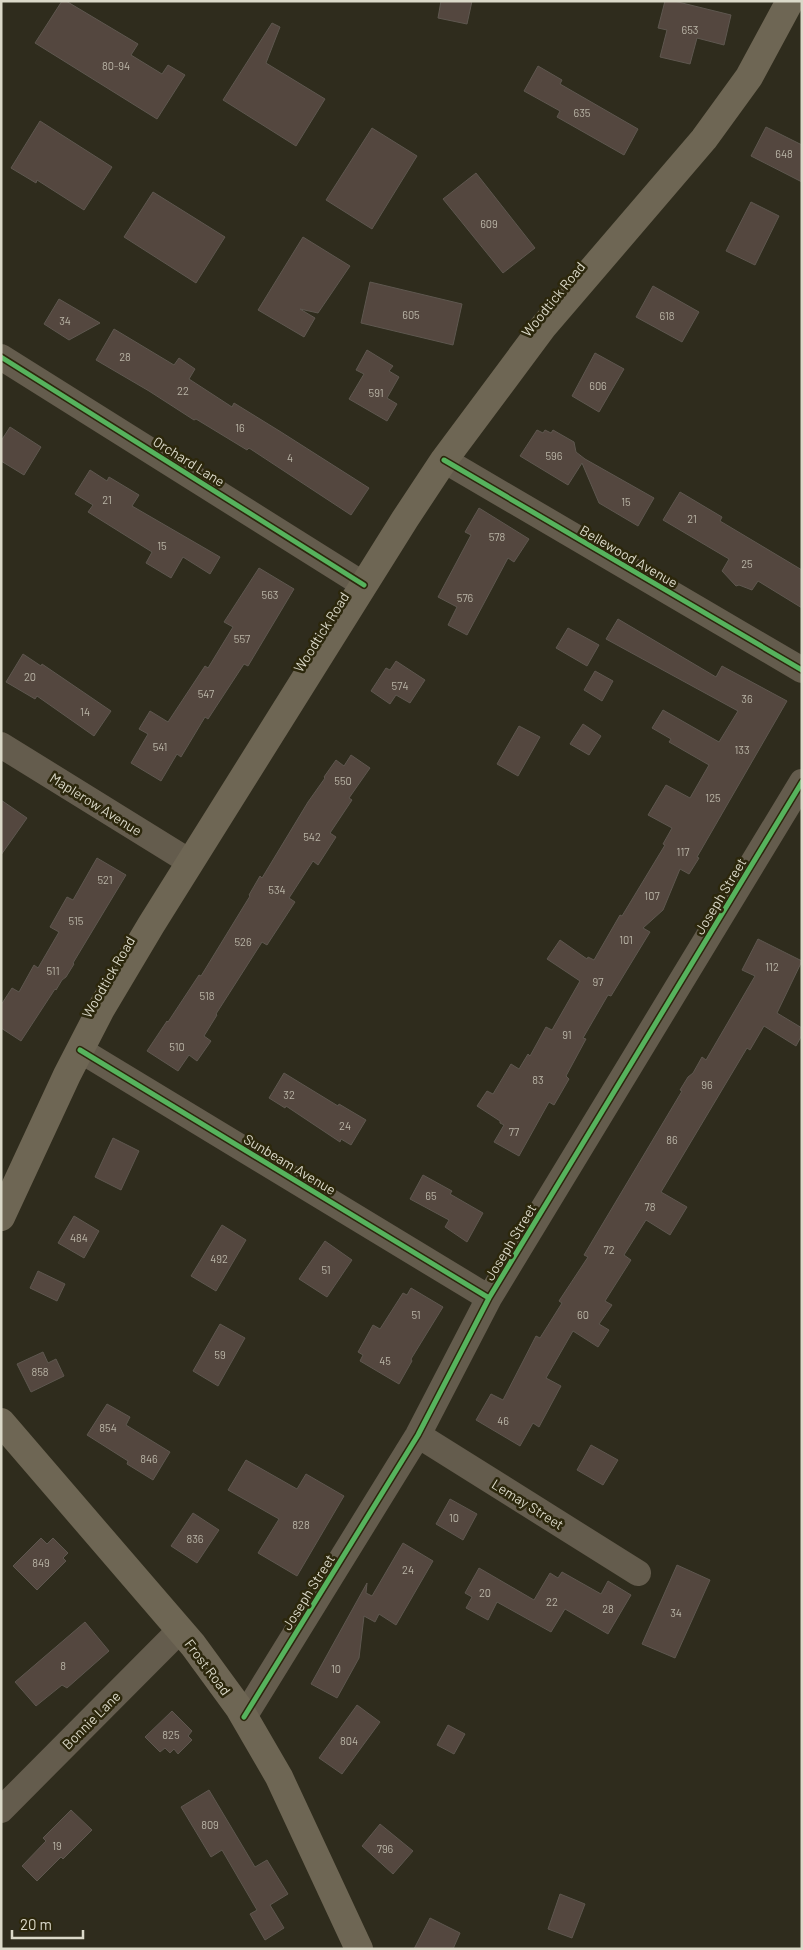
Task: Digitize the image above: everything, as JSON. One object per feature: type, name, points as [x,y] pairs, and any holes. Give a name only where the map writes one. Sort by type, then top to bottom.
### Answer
[{"type":"main road","name":"Woodtick Road","points":[[1,1217],[80,1050],[124,970],[444,460],[543,328],[704,139],[749,77],[790,1]]},
{"type":"main road","name":"Frost Road","points":[[1,1422],[180,1630],[215,1674],[244,1717],[279,1777],[359,1949]]},
{"type":"street","name":"Orchard Lane","points":[[1,357],[364,585]]},
{"type":"street","name":"Bellewood Avenue","points":[[444,460],[802,670]]},
{"type":"street","name":"Maplerow Avenue","points":[[1,745],[190,862]]},
{"type":"street","name":"Joseph Street","points":[[244,1717],[418,1435],[489,1298],[802,782]]},
{"type":"street","name":"Sunbeam Avenue","points":[[80,1050],[489,1298]]},
{"type":"street","name":"Lemay Street","points":[[418,1435],[638,1573]]},
{"type":"street","name":"Bonnie Lane","points":[[1,1810],[180,1630]]},
{"type":"building","points":[[62,1],[66,1],[138,44],[131,55],[162,74],[168,65],[185,75],[157,119],[35,43]]},
{"type":"building","points":[[441,1],[472,1],[467,24],[438,18]]},
{"type":"building","points":[[665,1],[674,1],[731,15],[724,45],[697,38],[690,64],[660,57],[667,30],[658,28]]},
{"type":"building","points":[[272,23],[280,27],[266,63],[325,99],[296,146],[223,100]]},
{"type":"building","points":[[538,66],[562,80],[560,84],[638,129],[624,155],[557,117],[560,111],[524,91]]},
{"type":"building","points":[[40,121],[112,167],[84,210],[37,180],[36,183],[11,168]]},
{"type":"building","points":[[766,127],[802,145],[802,182],[751,156]]},
{"type":"building","points":[[372,128],[417,156],[372,229],[326,200]]},
{"type":"building","points":[[476,173],[535,248],[503,273],[443,199]]},
{"type":"building","points":[[153,192],[225,237],[196,283],[124,237]]},
{"type":"building","points":[[751,202],[779,216],[755,265],[726,251]]},
{"type":"building","points":[[303,237],[350,266],[318,313],[300,309],[315,318],[304,337],[258,310]]},
{"type":"building","points":[[370,282],[462,304],[453,345],[361,323]]},
{"type":"building","points":[[653,286],[699,312],[682,342],[636,317]]},
{"type":"building","points":[[59,299],[100,323],[69,340],[44,324]]},
{"type":"building","points":[[114,329],[174,365],[179,358],[195,369],[189,379],[232,407],[234,403],[369,488],[351,515],[249,448],[247,450],[196,419],[194,420],[96,360]]},
{"type":"building","points":[[367,350],[393,366],[389,371],[399,377],[387,398],[397,404],[387,421],[349,399],[364,374],[356,370]]},
{"type":"building","points":[[595,353],[624,369],[599,412],[572,396]]},
{"type":"building","points":[[10,427],[41,447],[24,475],[1,461],[1,441]]},
{"type":"building","points":[[537,430],[543,433],[545,430],[551,433],[553,430],[574,442],[576,452],[585,459],[654,498],[638,526],[599,503],[582,463],[568,485],[520,456]]},
{"type":"building","points":[[90,470],[107,481],[109,477],[139,495],[132,506],[220,557],[210,574],[183,557],[171,578],[146,563],[152,552],[88,512],[93,505],[75,494]]},
{"type":"building","points":[[680,492],[722,517],[720,521],[802,570],[802,608],[758,581],[752,590],[739,585],[736,586],[722,571],[729,559],[663,520]]},
{"type":"building","points":[[479,508],[529,539],[514,562],[508,558],[467,635],[448,625],[457,607],[438,597],[471,535],[465,532]]},
{"type":"building","points":[[259,568],[294,589],[248,666],[244,664],[208,719],[205,717],[181,757],[177,754],[161,781],[131,763],[148,734],[139,729],[150,711],[168,722],[205,666],[208,668],[233,627],[224,622]]},
{"type":"building","points":[[618,619],[716,677],[722,666],[787,701],[689,874],[680,869],[663,910],[643,928],[650,932],[611,996],[608,995],[583,1038],[586,1039],[566,1076],[569,1079],[554,1105],[549,1102],[519,1156],[494,1142],[504,1125],[477,1106],[487,1091],[493,1094],[511,1064],[519,1069],[528,1054],[530,1056],[546,1027],[552,1030],[580,981],[547,959],[560,940],[587,959],[588,957],[594,960],[620,915],[622,916],[665,845],[663,844],[672,828],[648,815],[666,785],[690,798],[709,765],[669,742],[671,739],[652,728],[663,710],[719,742],[738,711],[606,639]]},
{"type":"building","points":[[568,628],[599,645],[587,666],[556,648]]},
{"type":"building","points":[[23,654],[41,666],[42,664],[111,711],[94,736],[37,696],[35,699],[6,682]]},
{"type":"building","points":[[396,661],[425,680],[410,703],[396,695],[390,704],[371,691],[386,668],[390,670]]},
{"type":"building","points":[[595,671],[613,681],[602,701],[584,690]]},
{"type":"building","points":[[583,724],[601,736],[589,755],[570,744]]},
{"type":"building","points":[[519,726],[540,737],[518,776],[497,764]]},
{"type":"building","points":[[351,755],[370,768],[349,798],[352,800],[330,833],[336,837],[318,865],[313,861],[289,898],[295,902],[267,945],[262,942],[216,1014],[204,1036],[211,1041],[197,1061],[189,1055],[178,1071],[147,1051],[199,975],[201,976],[250,896],[260,876],[262,878],[324,777],[336,760],[344,766]]},
{"type":"building","points":[[1,800],[27,818],[1,855]]},
{"type":"building","points":[[97,858],[126,875],[66,977],[55,989],[21,1041],[1,1028],[1,1005],[12,988],[19,992],[34,965],[38,968],[59,932],[50,927],[67,897],[73,900]]},
{"type":"building","points":[[758,939],[802,961],[777,1013],[802,1028],[802,1035],[796,1046],[764,1026],[750,1050],[747,1048],[661,1192],[687,1207],[670,1235],[646,1220],[624,1255],[631,1260],[605,1301],[612,1305],[599,1324],[609,1330],[598,1347],[573,1331],[546,1378],[561,1386],[539,1427],[533,1423],[520,1446],[476,1420],[491,1394],[503,1400],[536,1336],[540,1338],[562,1303],[559,1301],[588,1257],[584,1255],[682,1091],[680,1090],[702,1057],[706,1060],[755,976],[742,970]]},
{"type":"building","points":[[284,1073],[338,1106],[339,1104],[366,1120],[351,1145],[341,1139],[340,1142],[286,1106],[285,1108],[269,1098]]},
{"type":"building","points":[[113,1138],[139,1151],[121,1190],[95,1177]]},
{"type":"building","points":[[423,1175],[452,1191],[450,1194],[483,1213],[467,1242],[445,1227],[449,1220],[410,1199]]},
{"type":"building","points":[[74,1216],[99,1231],[84,1258],[58,1243]]},
{"type":"building","points":[[222,1225],[246,1240],[216,1291],[191,1276]]},
{"type":"building","points":[[325,1241],[352,1260],[327,1297],[299,1279]]},
{"type":"building","points":[[38,1271],[65,1284],[57,1301],[30,1288]]},
{"type":"building","points":[[411,1288],[443,1307],[411,1359],[412,1361],[399,1384],[360,1361],[363,1355],[358,1352],[373,1325],[380,1329],[403,1293],[407,1295]]},
{"type":"building","points":[[220,1324],[245,1338],[218,1386],[193,1371]]},
{"type":"building","points":[[43,1352],[48,1363],[56,1359],[64,1376],[31,1392],[17,1364]]},
{"type":"building","points":[[107,1404],[130,1417],[126,1425],[170,1452],[153,1480],[127,1464],[128,1461],[87,1435]]},
{"type":"building","points":[[591,1445],[618,1460],[603,1485],[577,1470]]},
{"type":"building","points":[[246,1460],[297,1489],[306,1474],[344,1496],[297,1576],[258,1553],[279,1519],[228,1490]]},
{"type":"building","points":[[450,1499],[477,1514],[463,1540],[436,1524]]},
{"type":"building","points":[[193,1513],[219,1530],[197,1563],[171,1546]]},
{"type":"building","points":[[41,1538],[47,1544],[53,1538],[68,1553],[63,1558],[66,1561],[37,1590],[13,1566]]},
{"type":"building","points":[[403,1543],[433,1561],[396,1625],[379,1614],[375,1622],[364,1616],[359,1658],[337,1698],[311,1684],[367,1583],[366,1593],[372,1596]]},
{"type":"building","points":[[677,1565],[710,1580],[675,1658],[642,1644]]},
{"type":"building","points":[[479,1568],[534,1600],[550,1573],[558,1578],[562,1572],[601,1594],[608,1581],[631,1595],[608,1634],[565,1609],[551,1632],[497,1602],[488,1620],[466,1608],[472,1597],[465,1593]]},
{"type":"building","points":[[85,1622],[109,1651],[67,1688],[62,1685],[36,1706],[15,1682]]},
{"type":"building","points":[[357,1705],[380,1722],[342,1774],[319,1758]]},
{"type":"building","points":[[172,1711],[192,1731],[188,1736],[192,1740],[178,1754],[174,1749],[170,1753],[165,1748],[160,1752],[145,1737]]},
{"type":"building","points":[[448,1725],[465,1734],[454,1754],[437,1745]]},
{"type":"building","points":[[209,1790],[255,1867],[267,1860],[288,1894],[270,1905],[284,1928],[265,1940],[250,1914],[257,1910],[222,1850],[211,1857],[181,1807]]},
{"type":"building","points":[[71,1810],[92,1830],[63,1859],[61,1857],[37,1881],[22,1866],[46,1841],[43,1838]]},
{"type":"building","points":[[380,1824],[413,1851],[393,1874],[362,1846]]},
{"type":"building","points":[[560,1894],[585,1904],[572,1938],[548,1929]]},
{"type":"building","points":[[430,1918],[460,1933],[453,1949],[414,1949]]},
{"type":"cycle path","points":[[1,357],[364,585]]},
{"type":"cycle path","points":[[444,460],[802,670]]},
{"type":"cycle path","points":[[244,1717],[418,1435],[489,1298],[802,782]]},
{"type":"cycle path","points":[[80,1050],[489,1298]]}]
